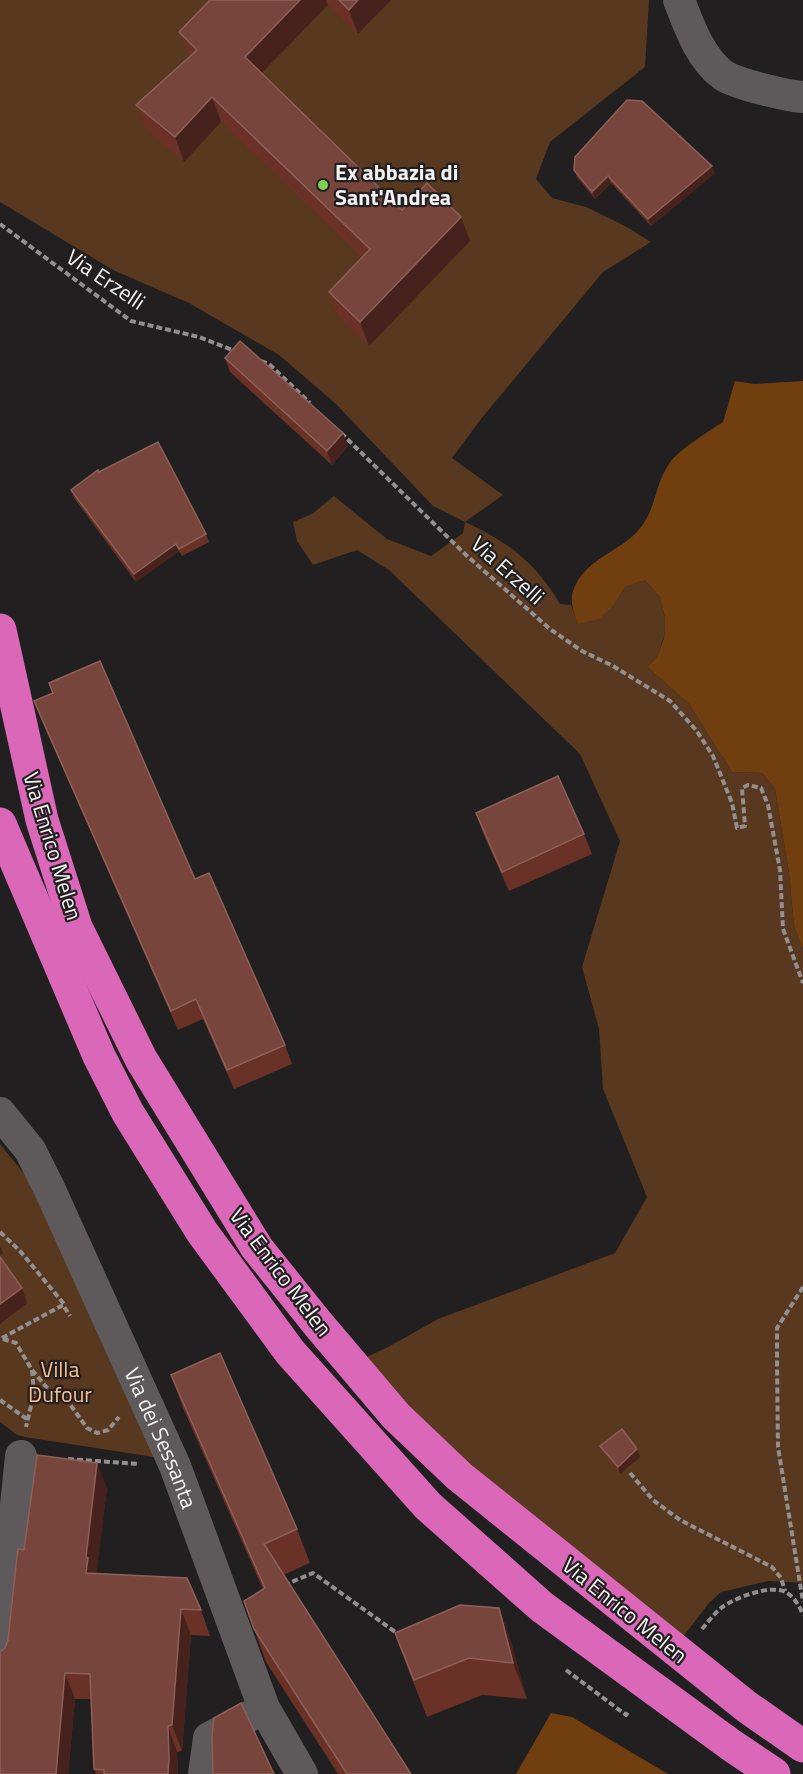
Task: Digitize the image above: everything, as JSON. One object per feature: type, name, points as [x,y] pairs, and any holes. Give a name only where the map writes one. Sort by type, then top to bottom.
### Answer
[{"type":"highway","name":"Via Enrico Melen","points":[[0,630],[42,820],[76,927],[141,1059],[257,1248],[396,1416],[459,1476],[738,1700],[803,1746]]},
{"type":"highway","points":[[0,666],[26,794],[73,994]]},
{"type":"highway","points":[[0,824],[73,994]]},
{"type":"highway","name":"Via Enrico Melen","points":[[73,994],[99,1056],[128,1113],[202,1232],[290,1352],[420,1498],[542,1607],[774,1774]]},
{"type":"street","points":[[680,0],[693,38],[724,75],[764,90],[802,97]]},
{"type":"street","name":"Via dei Sessanta","points":[[0,1113],[30,1150],[51,1190],[175,1466],[264,1708],[302,1774]]},
{"type":"street","points":[[0,1663],[21,1456]]},
{"type":"street","points":[[204,1774],[209,1738],[264,1708]]},
{"type":"path","name":"Via Erzelli","points":[[0,224],[131,321],[199,337],[239,353]]},
{"type":"path","points":[[259,360],[269,364],[312,406]]},
{"type":"path","name":"Via Erzelli","points":[[338,430],[466,555],[550,628],[582,651],[620,670],[670,701],[696,730],[713,756],[728,793],[738,828],[744,826],[742,788],[748,785],[761,788],[768,805],[780,870],[783,929],[803,983]]},
{"type":"path","points":[[0,1232],[20,1251],[46,1282]]},
{"type":"path","points":[[803,1287],[777,1328],[777,1362],[778,1447],[803,1602]]},
{"type":"path","points":[[1,1338],[63,1305]]},
{"type":"path","points":[[1,1338],[16,1343],[32,1370],[49,1390],[64,1396],[87,1428],[97,1434],[108,1430],[120,1417]]},
{"type":"path","points":[[32,1370],[34,1393],[21,1456],[175,1466]]},
{"type":"path","points":[[0,1400],[27,1419]]},
{"type":"path","points":[[630,1473],[653,1500],[680,1520],[772,1567],[781,1578],[785,1591],[793,1597],[803,1615]]},
{"type":"path","points":[[284,1594],[281,1586],[313,1573],[399,1634]]},
{"type":"path","points":[[694,1635],[722,1607],[741,1596],[767,1591],[785,1591]]},
{"type":"path","points":[[566,1670],[626,1715]]},
{"type":"green space","points":[[0,0],[649,0],[645,67],[550,142],[536,179],[552,198],[586,207],[651,242],[603,272],[481,419],[452,458],[503,495],[465,522],[433,506],[335,403],[279,355],[189,303],[113,270],[0,202]]},
{"type":"green space","points":[[334,496],[387,539],[431,556],[463,533],[465,522],[494,537],[519,555],[541,576],[560,604],[571,605],[578,623],[614,605],[625,587],[645,580],[660,597],[665,618],[664,637],[657,657],[647,667],[689,704],[732,772],[762,773],[775,789],[789,873],[794,926],[803,949],[803,1583],[768,1581],[721,1592],[709,1603],[676,1646],[432,1442],[360,1360],[438,1319],[615,1253],[647,1197],[603,1089],[599,1029],[582,967],[620,841],[580,754],[389,570],[357,550],[313,565],[297,541],[293,522],[312,514]]},
{"type":"green space","name":"Villa Dufour","points":[[0,1144],[42,1196],[160,1458],[25,1437],[17,1435],[0,1422]]},
{"type":"shaded area","points":[[735,381],[754,384],[803,381],[803,949],[794,926],[789,873],[775,789],[762,773],[732,772],[689,704],[647,667],[657,657],[664,638],[665,618],[660,597],[645,580],[625,587],[614,605],[599,619],[578,624],[572,604],[572,594],[581,575],[595,562],[628,540],[642,526],[664,473],[673,459],[723,422]]},
{"type":"shaded area","points":[[551,1713],[572,1717],[668,1774],[516,1774]]},
{"type":"building","name":"Ex abbazia di Sant'Andrea","points":[[210,0],[300,0],[245,57],[402,210],[427,183],[461,217],[360,322],[329,292],[370,249],[212,97],[175,137],[136,105],[197,50],[179,32]]},
{"type":"building","points":[[339,0],[358,0],[349,10]]},
{"type":"building","points":[[627,100],[642,101],[712,166],[648,219],[608,176],[592,192],[574,170],[575,157]]},
{"type":"building","points":[[240,341],[343,433],[327,451],[225,358]]},
{"type":"building","points":[[158,442],[206,534],[179,549],[176,544],[134,574],[71,490],[98,470],[99,472]]},
{"type":"building","points":[[100,661],[195,879],[209,873],[285,1045],[227,1070],[196,999],[171,1011],[34,701],[53,693],[49,683]]},
{"type":"building","points":[[558,776],[584,834],[502,872],[476,813]]},
{"type":"building","points":[[0,1257],[22,1288],[0,1304]]},
{"type":"building","points":[[220,1353],[297,1529],[264,1544],[411,1774],[347,1774],[254,1629],[244,1601],[265,1588],[171,1375]]},
{"type":"building","points":[[622,1429],[637,1449],[618,1467],[600,1446]]},
{"type":"building","points":[[37,1455],[97,1463],[86,1573],[187,1578],[201,1610],[181,1609],[172,1725],[168,1726],[168,1774],[104,1774],[104,1770],[94,1769],[90,1674],[65,1673],[56,1774],[0,1774],[0,1652],[5,1648],[8,1640],[18,1549],[24,1550]]},
{"type":"building","points":[[460,1605],[499,1608],[513,1663],[469,1658],[414,1680],[395,1633]]},
{"type":"building","points":[[241,1703],[274,1774],[213,1774],[214,1718]]},
{"type":"place","name":"Ex abbazia di Sant'Andrea","points":[[323,185]]}]
